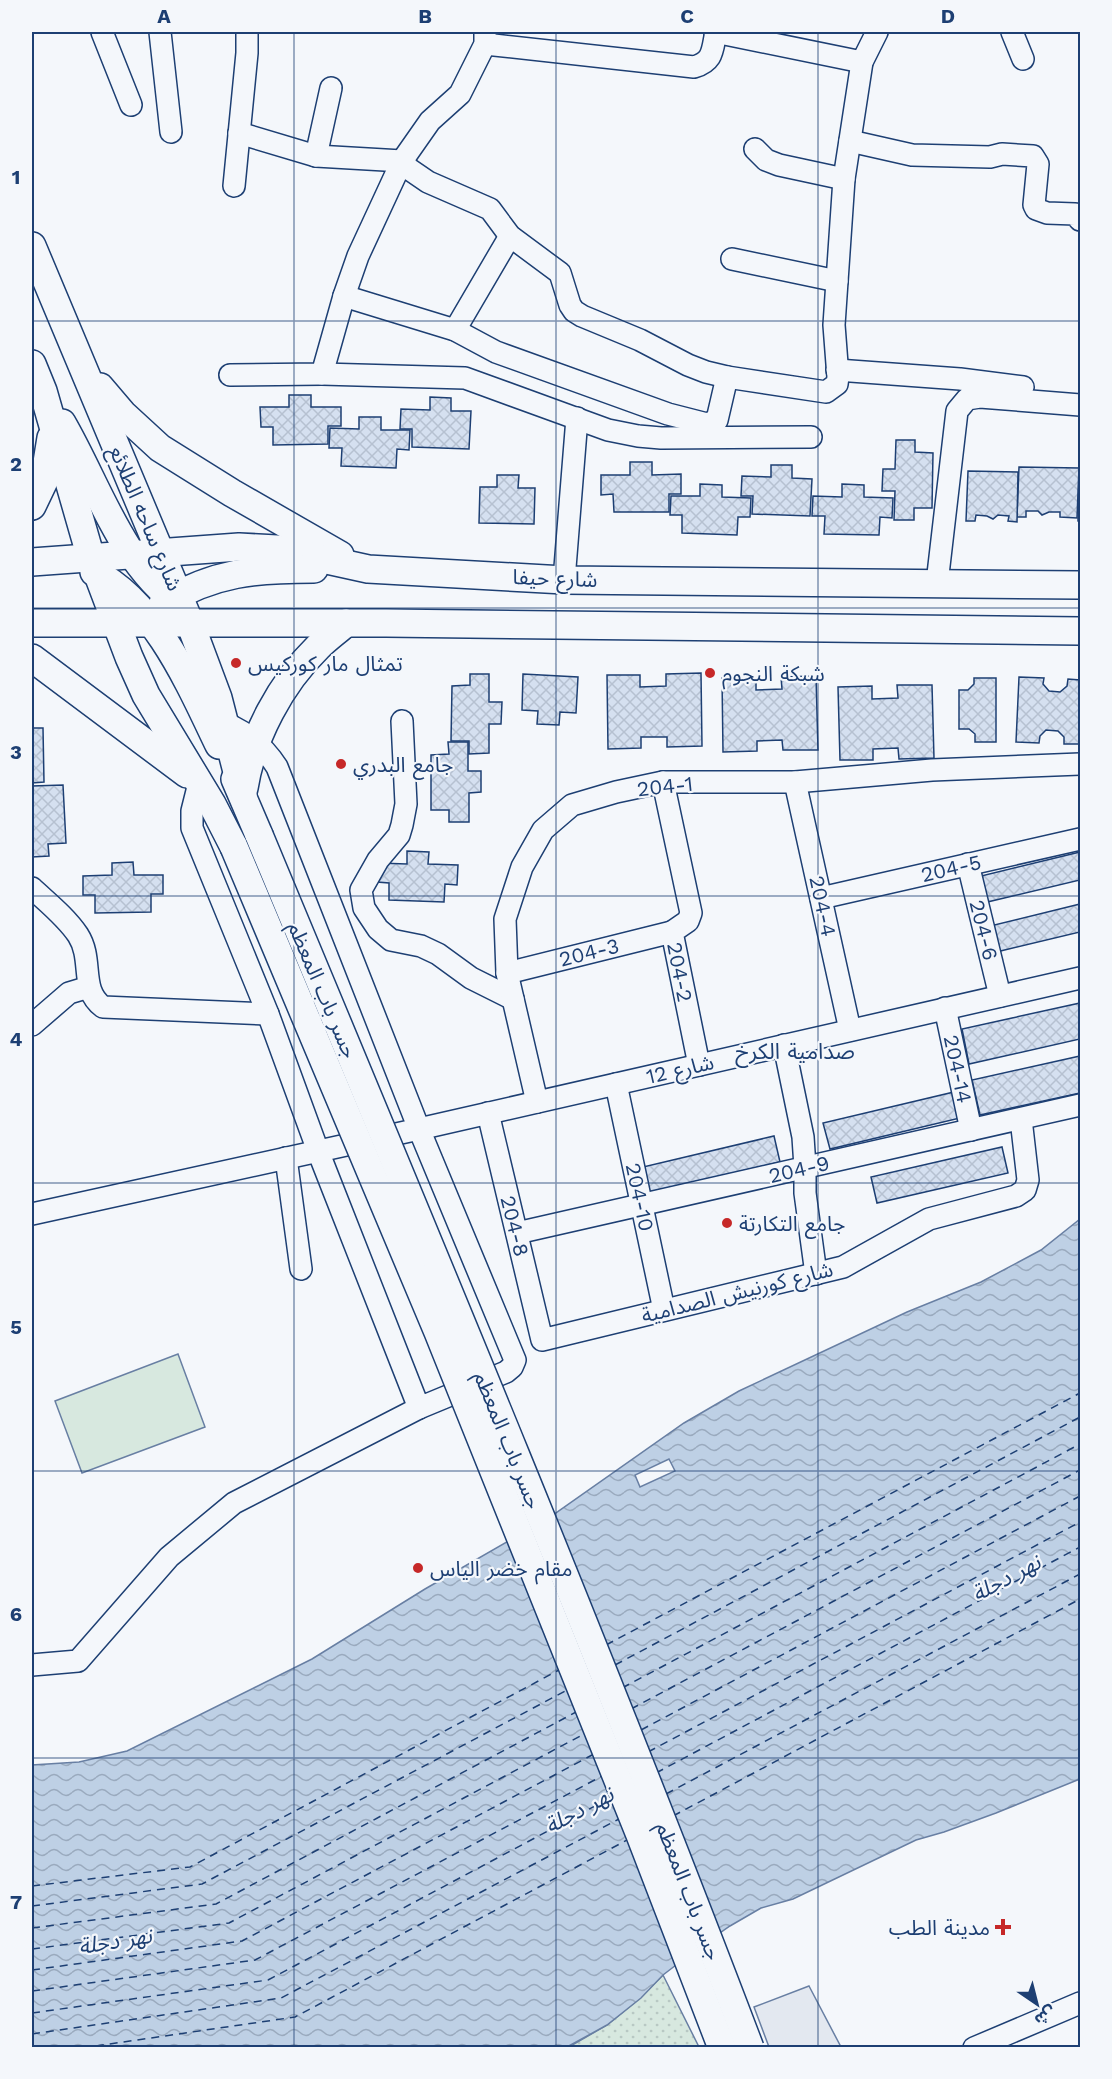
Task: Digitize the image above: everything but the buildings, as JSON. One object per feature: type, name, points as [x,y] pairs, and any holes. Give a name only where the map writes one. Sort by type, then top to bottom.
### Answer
[{"type":"main road","name":"شارع ساحه الطلائع","points":[[32,246],[150,525],[142,555],[181,606],[215,720]]},
{"type":"main road","points":[[32,364],[43,391],[101,576],[139,622],[172,656],[215,720]]},
{"type":"main road","points":[[83,367],[123,414],[160,448],[316,542],[368,569]]},
{"type":"main road","points":[[43,391],[80,453],[117,530],[142,555]]},
{"type":"main road","points":[[32,506],[44,481],[51,446],[52,425]]},
{"type":"main road","name":"شارع حيفا","points":[[42,561],[101,576],[142,555],[239,547],[277,549],[368,569],[564,580],[1080,585]]},
{"type":"main road","points":[[32,623],[139,622],[181,606],[215,578],[246,572],[281,569],[368,569]]},
{"type":"main road","points":[[32,623],[74,609],[101,576]]},
{"type":"main road","points":[[181,606],[228,623],[1080,631]]},
{"type":"main road","points":[[139,622],[129,657],[146,695],[199,783]]},
{"type":"main road","points":[[243,795],[247,770],[256,742],[275,704],[295,674],[318,647],[346,623]]},
{"type":"main road","points":[[32,658],[199,783]]},
{"type":"main road","name":"جسر باب المعظم","points":[[215,720],[259,835],[400,1174],[670,1840],[750,2048]]},
{"type":"main road","name":"جسر باب المعظم","points":[[199,783],[234,847],[442,1342],[640,1835],[722,2048]]},
{"type":"street","points":[[102,32],[131,105]]},
{"type":"street","points":[[160,32],[171,132]]},
{"type":"street","points":[[234,186],[247,32]]},
{"type":"street","points":[[322,374],[358,256],[402,161],[430,121],[460,94],[485,38],[694,67],[704,64],[711,56],[716,32],[862,62]]},
{"type":"street","points":[[240,133],[316,156],[402,161],[409,169],[428,182],[490,209],[510,236],[560,273],[574,311],[640,340],[688,365],[727,377],[826,392],[837,384],[834,325],[844,179],[862,62],[877,32]]},
{"type":"street","points":[[1012,32],[1023,59]]},
{"type":"street","points":[[316,156],[331,88]]},
{"type":"street","points":[[850,141],[921,156],[990,157],[1002,154],[1033,156],[1038,164],[1034,205],[1036,209],[1047,213],[1075,214],[1080,220]]},
{"type":"street","points":[[755,149],[766,160],[779,165],[844,179]]},
{"type":"street","points":[[455,330],[510,236]]},
{"type":"street","points":[[732,259],[837,280]]},
{"type":"street","points":[[344,296],[455,330],[496,352],[534,367],[668,414],[707,423],[717,420],[727,377]]},
{"type":"street","points":[[837,370],[960,380],[1080,394]]},
{"type":"street","points":[[230,375],[322,374],[465,378],[608,430],[638,436],[662,438],[811,437]]},
{"type":"street","points":[[938,583],[957,411],[967,399],[980,397],[1080,405]]},
{"type":"street","points":[[564,580],[577,418]]},
{"type":"street","points":[[32,1665],[78,1660],[169,1557],[234,1503],[419,1408],[506,1372],[515,1360],[419,1129],[277,767],[256,742],[215,720]]},
{"type":"street","points":[[402,721],[406,804],[404,815],[399,835],[378,860],[361,890],[364,908],[378,929],[391,940],[421,946],[438,954],[471,978],[513,999]]},
{"type":"street","name":"204-1","points":[[537,1102],[507,973],[505,920],[522,867],[543,830],[572,805],[616,792],[663,782],[795,782],[932,771],[1080,764]]},
{"type":"street","name":"204-2","points":[[663,782],[691,913],[688,921],[672,932],[699,1065]]},
{"type":"street","name":"204-4","points":[[795,782],[850,1030]]},
{"type":"street","points":[[199,783],[192,811],[192,828],[268,1014],[318,1151],[419,1408]]},
{"type":"street","name":"204-5","points":[[821,898],[1080,838]]},
{"type":"street","name":"204-6","points":[[968,864],[1000,996]]},
{"type":"street","points":[[32,888],[61,915],[78,935],[87,958],[89,987],[93,1000],[103,1007],[268,1014]]},
{"type":"street","name":"204-3","points":[[507,973],[672,932]]},
{"type":"street","name":"شارع 12","points":[[32,1214],[419,1129],[1080,978]]},
{"type":"street","points":[[32,1025],[69,993],[89,987]]},
{"type":"street","name":"204-14","points":[[945,1008],[971,1130]]},
{"type":"street","points":[[784,1045],[803,1137],[806,1167],[805,1193],[816,1274]]},
{"type":"street","name":"204-10","points":[[616,1084],[664,1310]]},
{"type":"street","name":"204-9","points":[[517,1233],[1080,1105]]},
{"type":"street","name":"204-8","points":[[488,1113],[542,1340]]},
{"type":"street","name":"شارع كورنيش الصدامية","points":[[542,1340],[843,1267],[929,1219],[1016,1196],[1025,1190],[1028,1180],[1021,1119]]},
{"type":"street","points":[[286,1158],[301,1269]]},
{"type":"street","points":[[974,2048],[1080,2003]]},
{"type":"shaded area","points":[[178,1354],[205,1427],[82,1473],[55,1401]]},
{"type":"shaded area","points":[[663,1975],[699,2047],[567,2048],[607,2025],[640,1998]]},
{"type":"shaded area","points":[[809,1986],[841,2047],[769,2047],[754,2007]]},
{"type":"water","name":"نهر دجلة","points":[[1080,1219],[1080,1779],[996,1813],[916,1840],[793,1899],[761,1908],[697,1949],[663,1975],[641,1998],[607,2025],[567,2047],[32,2047],[32,1765],[79,1762],[127,1751],[312,1659],[425,1589],[550,1517],[684,1423],[739,1391],[907,1312],[981,1282],[1041,1250]]},
{"type":"pier","points":[[669,1459],[675,1471],[640,1487],[635,1475]]},
{"type":"ferry route","points":[[606,1645],[1080,1393]]},
{"type":"ferry route","points":[[615,1665],[1080,1417]]},
{"type":"ferry route","points":[[622,1688],[1080,1444]]},
{"type":"ferry route","points":[[631,1709],[1080,1470]]},
{"type":"ferry route","points":[[641,1730],[1080,1496]]},
{"type":"ferry route","points":[[648,1752],[1080,1522]]},
{"type":"ferry route","points":[[656,1773],[1080,1547]]},
{"type":"ferry route","points":[[666,1794],[1080,1574]]},
{"type":"ferry route","points":[[673,1816],[1080,1599]]},
{"type":"ferry route","points":[[32,1886],[190,1867],[559,1670]]},
{"type":"ferry route","points":[[32,1906],[202,1884],[569,1689]]},
{"type":"ferry route","points":[[32,1928],[216,1904],[578,1711]]},
{"type":"ferry route","points":[[32,1949],[229,1923],[584,1734]]},
{"type":"ferry route","points":[[32,1970],[242,1941],[594,1754]]},
{"type":"ferry route","points":[[32,1991],[255,1960],[604,1775]]},
{"type":"ferry route","points":[[32,2013],[268,1980],[610,1798]]},
{"type":"ferry route","points":[[32,2034],[281,1998],[619,1819]]},
{"type":"ferry route","points":[[82,2048],[295,2017],[629,1839]]},
{"type":"place","name":"تمثال مار كوركيس","points":[[236,663]]},
{"type":"place","name":"شبكة النجوم","points":[[710,673]]},
{"type":"place","name":"جامع البدري","points":[[341,764]]},
{"type":"place","name":"جامع التكارتة","points":[[727,1223]]},
{"type":"place","name":"مقام خضر الياس","points":[[418,1568]]},
{"type":"place","name":"مدينة الطب","points":[[1003,1927]]},
{"type":"district","name":"صدامية الكرخ","points":[[795,1051]]}]
